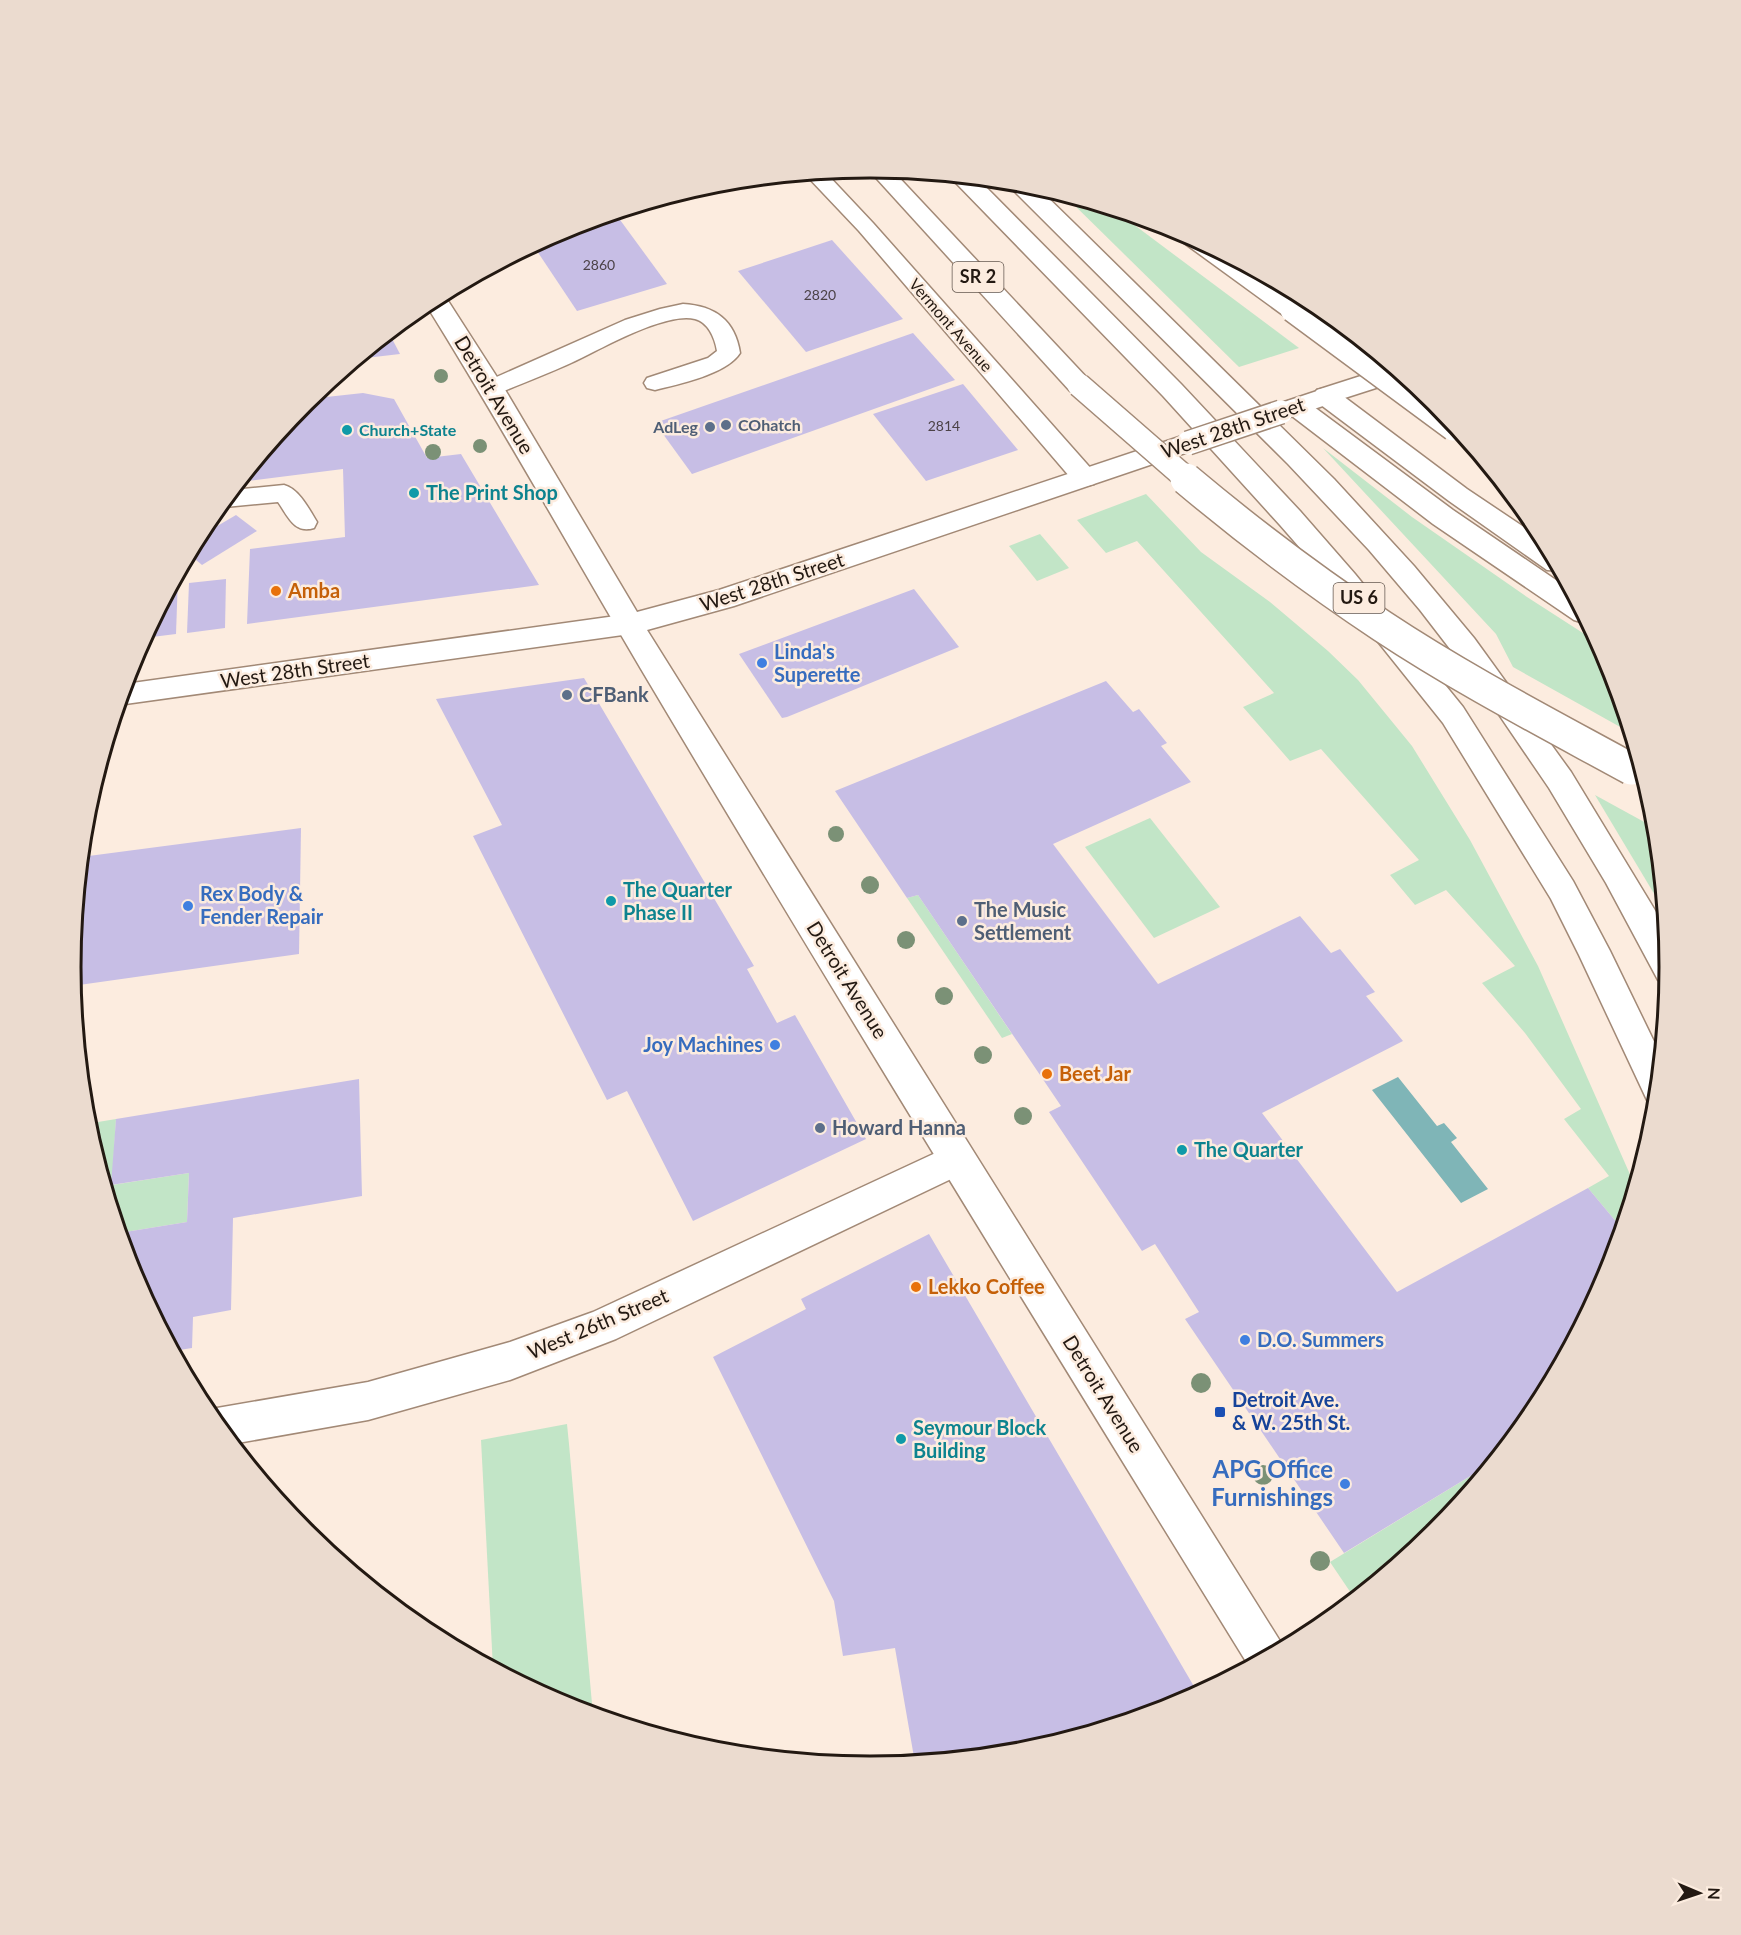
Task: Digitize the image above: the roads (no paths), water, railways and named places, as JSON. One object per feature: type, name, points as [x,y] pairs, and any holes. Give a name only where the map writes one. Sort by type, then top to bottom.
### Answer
[{"type":"main road","name":"SR 2","points":[[888,179],[1079,385],[1220,508],[1382,626],[1519,708],[1635,771]]},
{"type":"main road","name":"US 6","points":[[971,185],[1172,390],[1290,518],[1345,581],[1453,715],[1562,890],[1594,951],[1652,1075]]},
{"type":"main road","name":"US 6","points":[[1030,194],[1302,463],[1389,554],[1431,604],[1474,658],[1564,786],[1614,867],[1659,950]]},
{"type":"main road","points":[[1226,262],[1433,413]]},
{"type":"main road","name":"Detroit Avenue","points":[[439,306],[491,388],[651,661],[957,1159],[1264,1652]]},
{"type":"main road","name":"West 28th Street","points":[[130,694],[630,624],[735,595],[1392,374]]},
{"type":"main road","points":[[1326,396],[1458,495],[1541,552]]},
{"type":"main road","points":[[1289,409],[1571,604]]},
{"type":"main road","name":"West 26th Street","points":[[228,1425],[368,1401],[510,1361],[603,1326],[957,1159]]},
{"type":"lane","name":"Vermont Avenue","points":[[822,180],[866,227],[1085,478]]},
{"type":"lane","points":[[491,388],[607,336],[652,319],[683,311],[699,312],[711,320],[724,334],[729,353],[716,363],[655,383]]},
{"type":"lane","points":[[236,498],[284,493],[305,522]]},
{"type":"water","points":[[1398,1077],[1437,1126],[1444,1123],[1457,1138],[1451,1142],[1488,1189],[1461,1203],[1372,1090]]},
{"type":"place","name":"COhatch","points":[[726,425]]},
{"type":"place","name":"AdLeg","points":[[710,427]]},
{"type":"place","name":"Church+State","points":[[347,430]]},
{"type":"place","name":"The Print Shop","points":[[414,493]]},
{"type":"place","name":"Amba","points":[[276,591]]},
{"type":"place","name":"Linda's Superette","points":[[762,663]]},
{"type":"place","name":"CFBank","points":[[567,695]]},
{"type":"place","name":"The Quarter Phase II","points":[[611,901]]},
{"type":"place","name":"Rex Body & Fender Repair","points":[[188,906]]},
{"type":"place","name":"The Music Settlement","points":[[962,921]]},
{"type":"place","name":"Joy Machines","points":[[775,1045]]},
{"type":"place","name":"Beet Jar","points":[[1047,1074]]},
{"type":"place","name":"Howard Hanna","points":[[820,1128]]},
{"type":"place","name":"The Quarter","points":[[1182,1150]]},
{"type":"place","name":"Lekko Coffee","points":[[916,1287]]},
{"type":"place","name":"D.O. Summers","points":[[1245,1340]]},
{"type":"place","name":"Detroit Ave. & W. 25th St.","points":[[1220,1412]]},
{"type":"place","name":"Seymour Block Building","points":[[901,1439]]},
{"type":"place","name":"APG Office Furnishings","points":[[1345,1484]]}]
